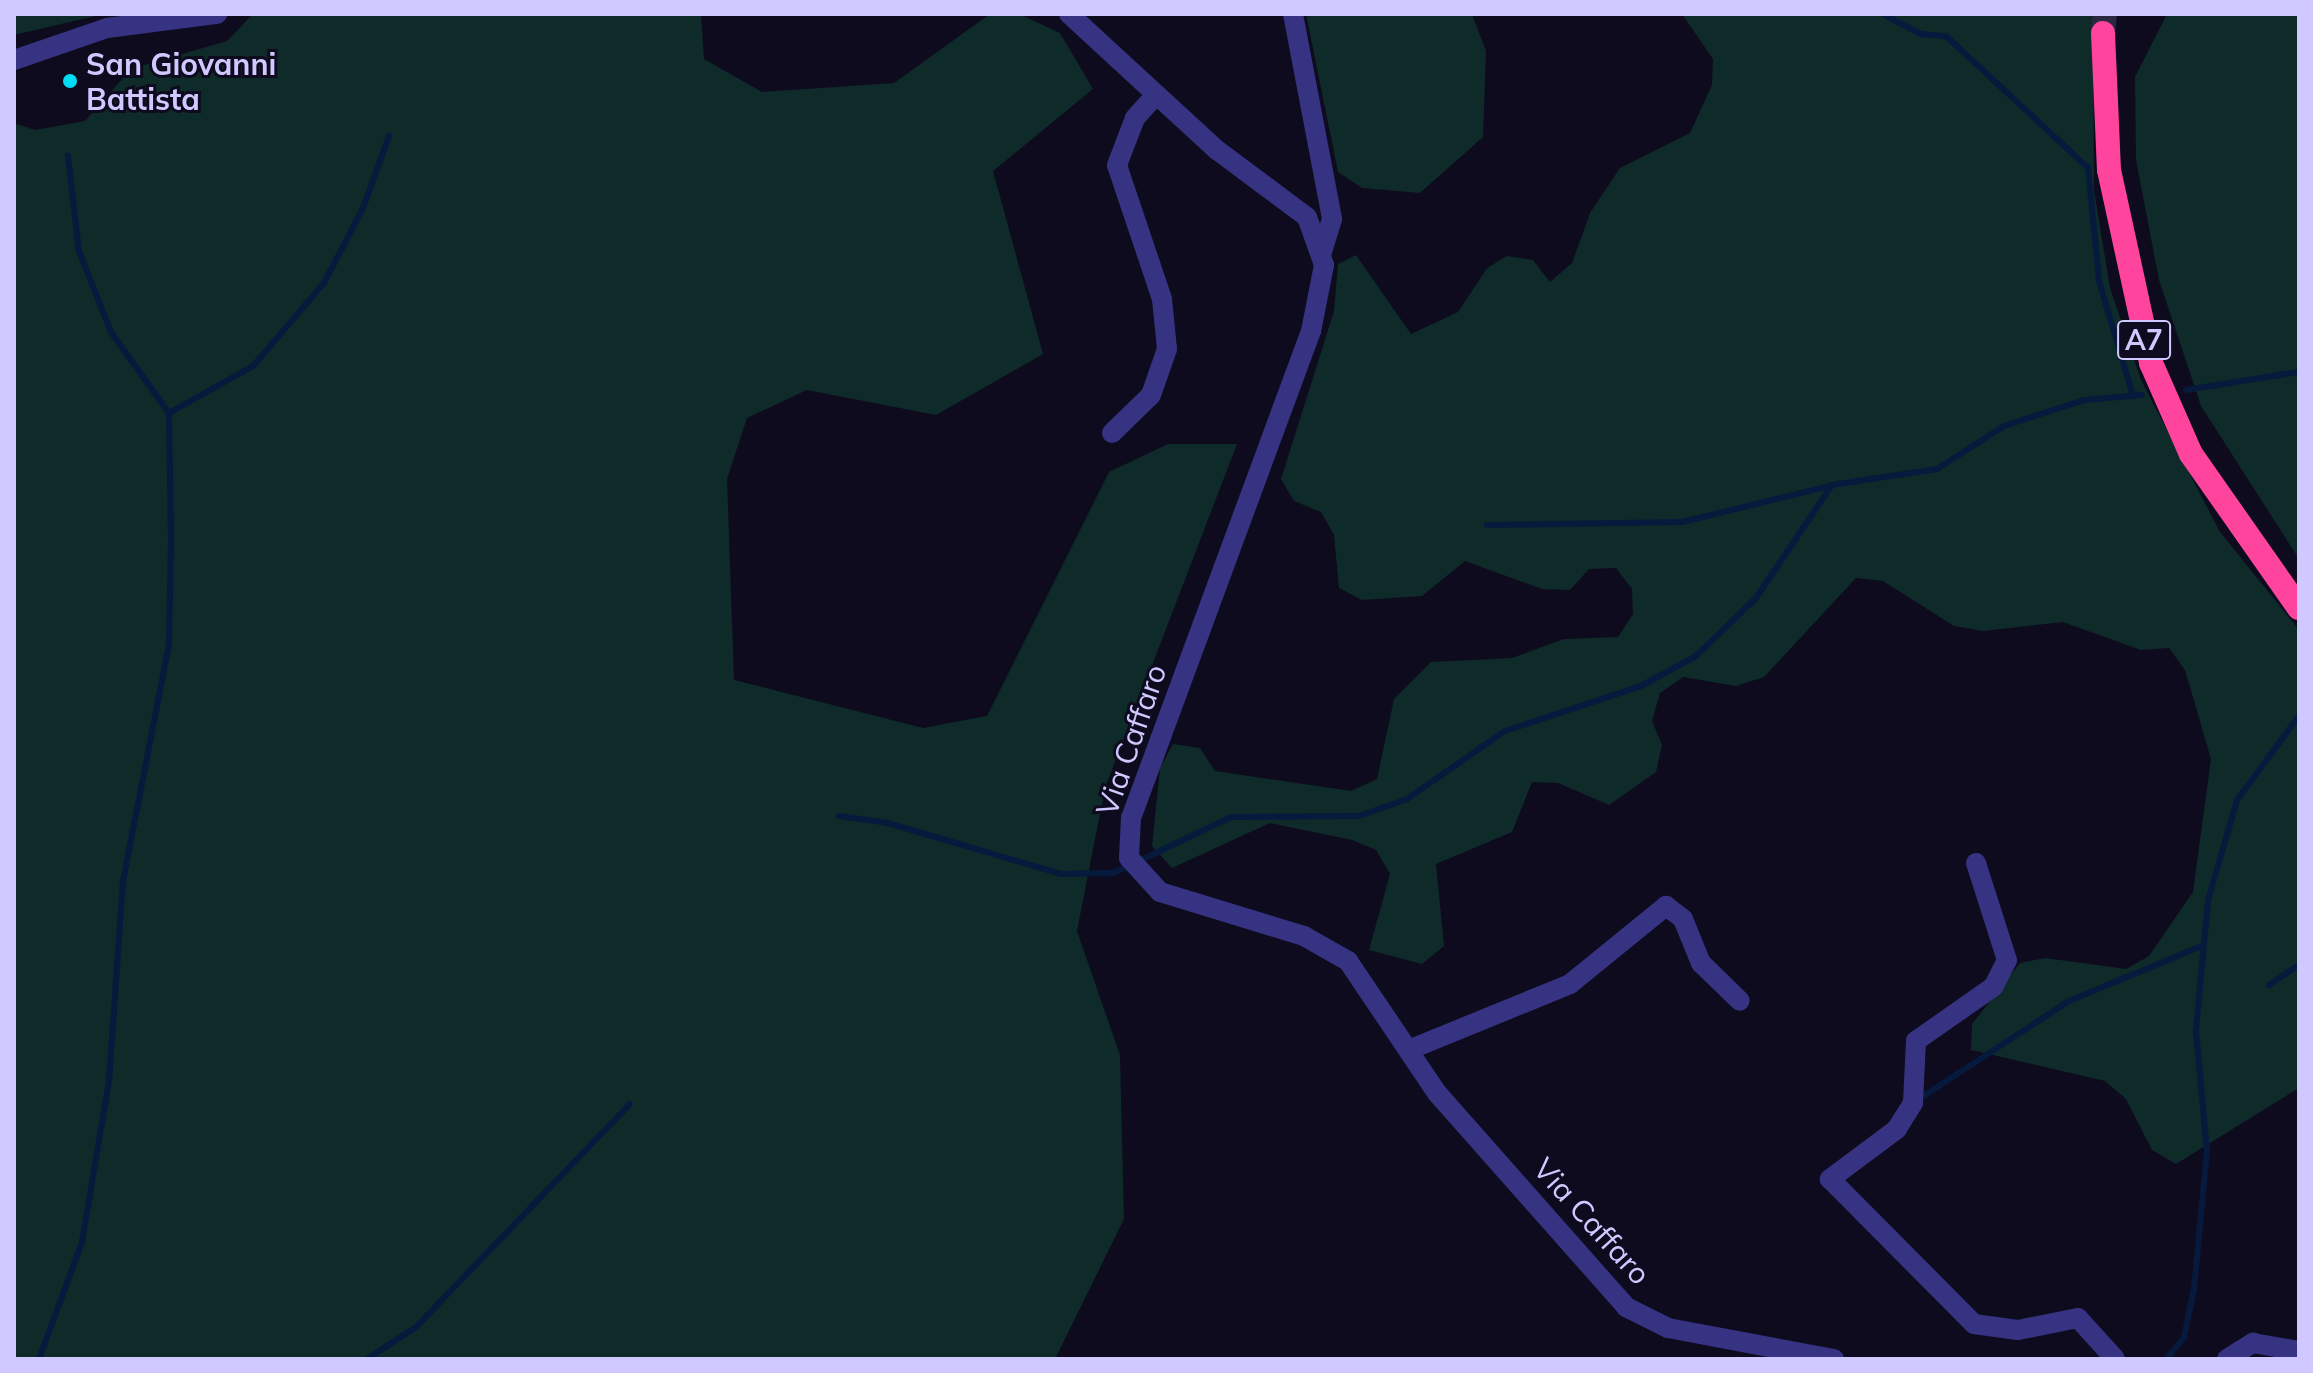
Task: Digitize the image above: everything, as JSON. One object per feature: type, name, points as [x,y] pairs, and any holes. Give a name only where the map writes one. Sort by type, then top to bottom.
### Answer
[{"type":"highway","name":"A7","points":[[2103,33],[2109,170],[2151,363],[2191,454],[2299,608]]},
{"type":"street","points":[[14,60],[107,28],[217,14]]},
{"type":"street","name":"Via Caffaro","points":[[1069,14],[1118,52],[1155,96],[1284,195],[1307,217],[1321,254],[1322,297],[1131,818],[1129,858],[1160,892],[1304,936],[1348,961],[1411,1049],[1437,1093],[1626,1307],[1668,1328],[1834,1359]]},
{"type":"street","points":[[1293,14],[1332,219],[1321,254]]},
{"type":"street","points":[[1112,433],[1151,395],[1167,349],[1162,299],[1117,165],[1135,118],[1155,96]]},
{"type":"street","points":[[1976,863],[2007,960],[1993,987],[1916,1041],[1913,1103],[1897,1129],[1830,1179],[1974,1324],[2018,1330],[2078,1318],[2115,1359]]},
{"type":"street","points":[[1411,1049],[1570,984],[1666,906],[1683,919],[1701,963],[1740,1001]]},
{"type":"street","points":[[2227,1359],[2253,1343],[2299,1351]]},
{"type":"green space","points":[[14,14],[104,14],[14,35]]},
{"type":"green space","points":[[253,14],[701,14],[704,59],[762,92],[894,83],[990,14],[1019,14],[1060,33],[1093,89],[993,171],[1043,354],[936,415],[807,390],[747,418],[727,479],[734,680],[923,728],[987,716],[1109,472],[1168,444],[1237,444],[1105,788],[1077,931],[1120,1055],[1124,1219],[1055,1359],[14,1359],[14,123],[35,130],[85,121],[131,69],[227,41]]},
{"type":"green space","points":[[1306,14],[1472,14],[1486,51],[1483,137],[1420,193],[1362,188],[1338,172]]},
{"type":"green space","points":[[1682,14],[2093,14],[2094,190],[2110,288],[2141,380],[2220,532],[2299,630],[2299,1088],[2176,1164],[2152,1150],[2126,1099],[2105,1081],[1971,1050],[1972,1024],[2020,963],[2045,958],[2126,969],[2149,956],[2193,892],[2211,759],[2185,670],[2169,648],[2141,650],[2063,622],[1983,631],[1954,626],[1883,581],[1856,578],[1764,677],[1736,686],[1683,677],[1660,693],[1652,721],[1662,745],[1656,772],[1609,805],[1558,783],[1532,782],[1512,832],[1436,864],[1444,946],[1422,964],[1369,950],[1390,874],[1376,850],[1352,840],[1270,823],[1172,868],[1152,846],[1160,768],[1173,744],[1200,748],[1215,771],[1351,791],[1377,779],[1394,699],[1431,662],[1512,658],[1564,639],[1618,637],[1633,614],[1632,589],[1616,568],[1589,569],[1570,590],[1542,589],[1465,561],[1422,596],[1362,600],[1339,588],[1334,535],[1321,512],[1294,501],[1281,479],[1334,311],[1338,264],[1356,255],[1411,334],[1458,312],[1487,268],[1507,256],[1533,260],[1550,282],[1572,263],[1590,213],[1620,168],[1690,133],[1712,85],[1713,59]]},
{"type":"green space","points":[[2167,14],[2299,14],[2299,559],[2201,406],[2159,280],[2136,160],[2135,77]]},
{"type":"waterway","points":[[1883,14],[1921,34],[1946,36],[2088,168],[2099,281],[2133,396]]},
{"type":"waterway","points":[[169,413],[253,366],[324,283],[363,208],[389,136]]},
{"type":"waterway","points":[[39,1359],[82,1242],[109,1081],[123,881],[169,645],[169,413],[111,332],[79,251],[68,156]]},
{"type":"waterway","points":[[2186,390],[2299,372]]},
{"type":"waterway","points":[[1487,525],[1682,522],[1838,484],[1937,469],[2004,426],[2084,400],[2142,395]]},
{"type":"waterway","points":[[1139,861],[1231,817],[1359,816],[1407,799],[1505,731],[1641,686],[1696,656],[1756,598],[1832,485]]},
{"type":"waterway","points":[[2168,1357],[2184,1337],[2194,1289],[2207,1152],[2196,1030],[2208,900],[2237,800],[2299,716]]},
{"type":"waterway","points":[[839,816],[888,823],[1061,874],[1113,873],[1129,866]]},
{"type":"waterway","points":[[1919,1099],[2069,1001],[2202,946]]},
{"type":"waterway","points":[[2269,985],[2299,965]]},
{"type":"waterway","points":[[367,1359],[416,1327],[630,1104]]},
{"type":"tunnel","points":[[2103,33],[2105,14]]},
{"type":"place","name":"San Giovanni Battista","points":[[70,81]]}]
